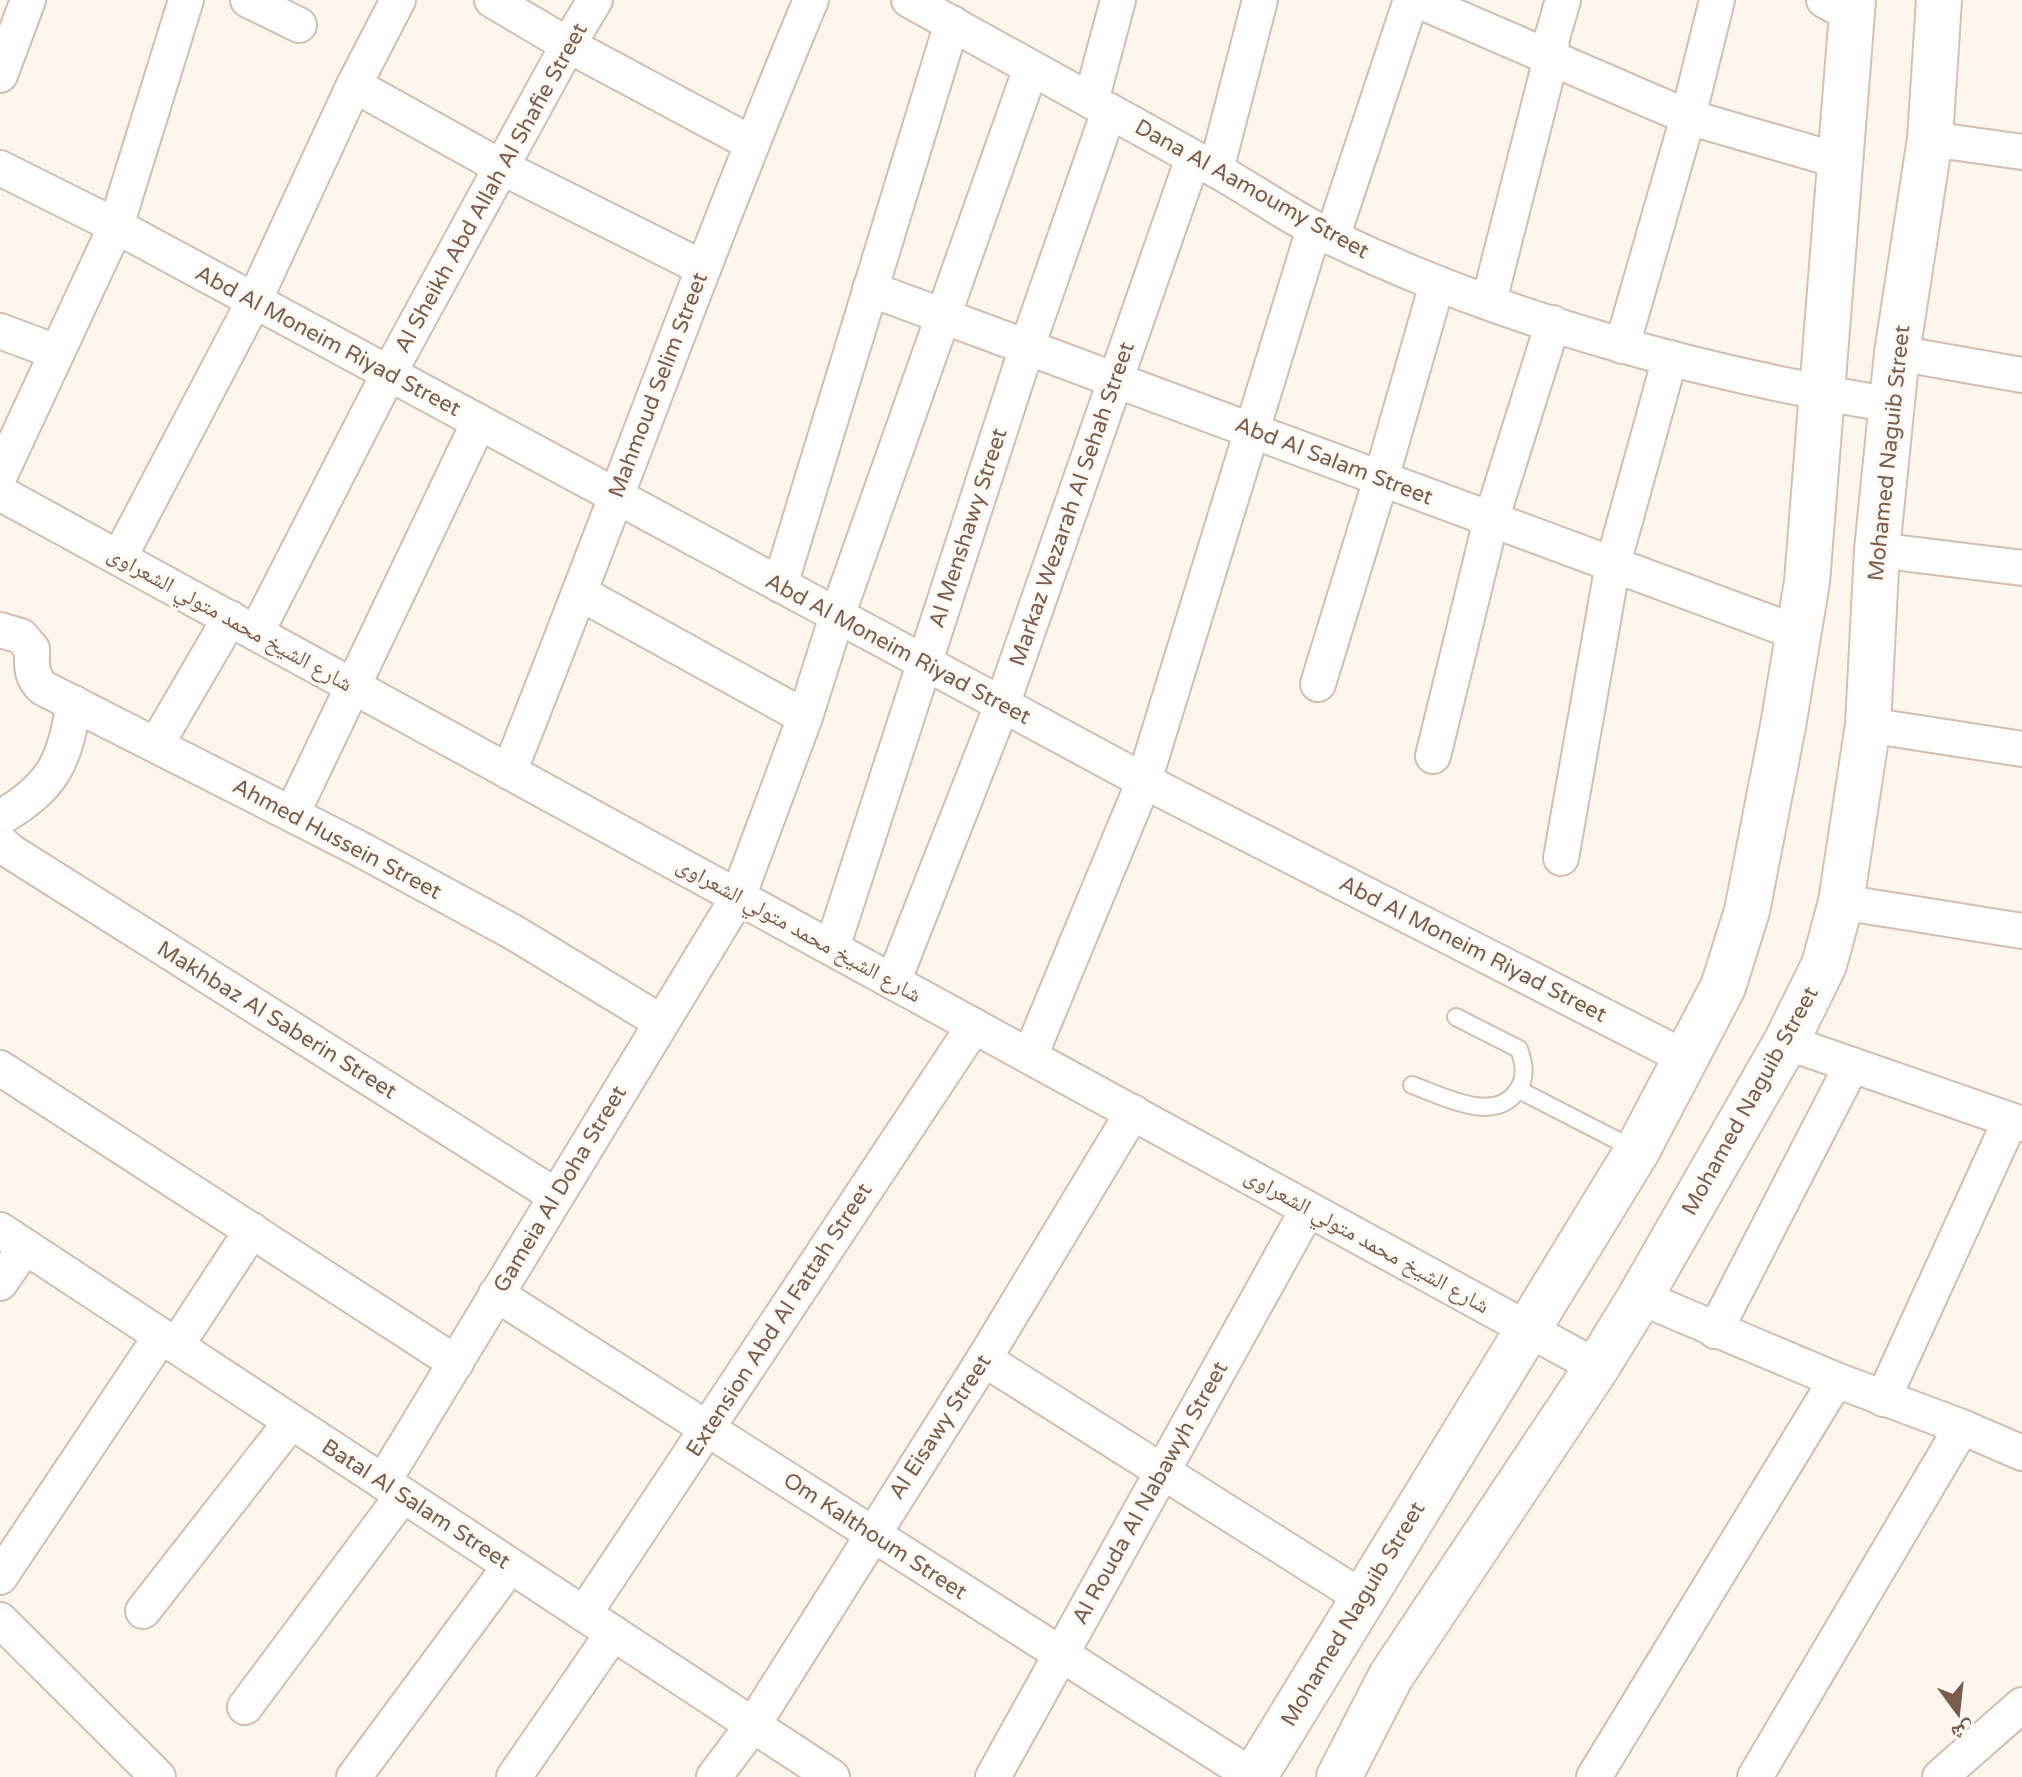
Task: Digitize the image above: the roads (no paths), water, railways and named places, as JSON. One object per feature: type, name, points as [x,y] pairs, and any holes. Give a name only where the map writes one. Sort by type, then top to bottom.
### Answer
[{"type":"main road","name":"Mohamed Naguib Street","points":[[1339,1777],[1391,1676],[1597,1367],[1640,1297],[1786,1042],[1824,965],[1841,902],[1868,725],[1877,550],[1897,353],[1930,139],[1939,0]]},
{"type":"main road","name":"Mohamed Naguib Street","points":[[1254,1777],[1637,1151],[1688,1059],[1723,987],[1747,911],[1807,582],[1840,161],[1843,5]]},
{"type":"street","points":[[0,75],[28,0]]},
{"type":"street","points":[[0,475],[116,226],[186,0]]},
{"type":"street","points":[[248,0],[299,25]]},
{"type":"street","points":[[119,558],[254,301],[354,85],[398,0]]},
{"type":"street","points":[[492,0],[568,45],[751,143]]},
{"type":"street","name":"Al Sheikh Abd Allah Al Shafie Street","points":[[156,745],[243,626],[389,373],[595,0]]},
{"type":"street","name":"Mahmoud Selim Street","points":[[509,772],[751,143],[811,0]]},
{"type":"street","name":"Dana Al Aamoumy Street","points":[[909,0],[963,17],[1031,68],[1323,233],[1437,284],[1622,346],[1822,394],[1892,405]]},
{"type":"street","name":"Al Menshawy Street","points":[[832,948],[1027,347],[1100,106],[1118,0]]},
{"type":"street","name":"Markaz Wezarah Al Sehah Street","points":[[893,982],[1002,705],[1116,380],[1205,164],[1260,0]]},
{"type":"street","points":[[1030,1056],[1144,781],[1253,431],[1323,233],[1411,0]]},
{"type":"street","points":[[1417,0],[1688,117],[1840,161]]},
{"type":"street","points":[[1489,301],[1563,0]]},
{"type":"street","points":[[1622,346],[1688,117],[1717,0]]},
{"type":"street","points":[[780,585],[870,289],[963,17]]},
{"type":"street","name":"Gameia Al Doha Street","points":[[245,1707],[393,1488],[456,1363],[496,1294],[738,897],[805,717],[837,616],[1031,68]]},
{"type":"street","points":[[354,85],[501,167],[703,268]]},
{"type":"street","points":[[1930,139],[2022,152]]},
{"type":"street","name":"Abd Al Moneim Riyad Street","points":[[0,168],[116,226],[1144,781],[1688,1059]]},
{"type":"street","points":[[1318,684],[1437,284]]},
{"type":"street","name":"Abd Al Salam Street","points":[[870,289],[1798,633]]},
{"type":"street","points":[[1433,756],[1491,520],[1553,323]]},
{"type":"street","points":[[0,331],[56,352]]},
{"type":"street","points":[[1897,353],[2022,375]]},
{"type":"street","points":[[1561,858],[1613,564],[1670,358]]},
{"type":"street","points":[[292,814],[479,422]]},
{"type":"street","name":"شارع الشيخ محمد متولي الشعراوى","points":[[0,493],[1597,1367]]},
{"type":"street","points":[[1877,550],[2022,568]]},
{"type":"street","points":[[580,593],[805,717]]},
{"type":"street","name":"Ahmed Hussein Street","points":[[0,630],[21,636],[32,649],[31,669],[43,688],[292,814],[513,932],[661,1022]]},
{"type":"street","points":[[0,818],[42,789],[59,764],[74,703]]},
{"type":"street","points":[[1868,725],[2022,749]]},
{"type":"street","name":"Makhbaz Al Saberin Street","points":[[0,842],[556,1196]]},
{"type":"street","points":[[1841,902],[2022,931]]},
{"type":"street","name":"Extension Abd Al Fattah Street","points":[[584,1614],[974,1026]]},
{"type":"street","points":[[1786,1042],[2016,1123],[1883,1399]]},
{"type":"street","points":[[1715,1331],[1852,1065]]},
{"type":"street","points":[[0,1068],[456,1363]]},
{"type":"street","name":"Al Eisawy Street","points":[[714,1777],[753,1725],[984,1359],[1133,1112]]},
{"type":"street","name":"Al Rouda Al Nabawyh Street","points":[[993,1777],[1308,1209]]},
{"type":"street","points":[[0,1577],[168,1341],[252,1230]]},
{"type":"street","points":[[0,1283],[13,1239]]},
{"type":"street","name":"Batal Al Salam Street","points":[[13,1239],[832,1777]]},
{"type":"street","name":"Om Kalthoum Street","points":[[496,1294],[1254,1777]]},
{"type":"street","points":[[1640,1297],[1715,1331],[2022,1453]]},
{"type":"street","points":[[984,1359],[1363,1598]]},
{"type":"street","points":[[1594,1777],[1836,1380]]},
{"type":"street","points":[[143,1611],[291,1422]]},
{"type":"street","points":[[1755,1777],[1962,1427]]},
{"type":"street","points":[[354,1777],[510,1566]]},
{"type":"street","points":[[0,1620],[158,1777]]},
{"type":"street","points":[[514,1777],[613,1633]]},
{"type":"street","points":[[1940,1777],[2022,1705]]},
{"type":"lane","points":[[1412,1085],[1487,1108],[1499,1106],[1519,1090],[1524,1077],[1524,1062],[1519,1049],[1456,1017]]},
{"type":"lane","points":[[1519,1090],[1637,1151]]}]
